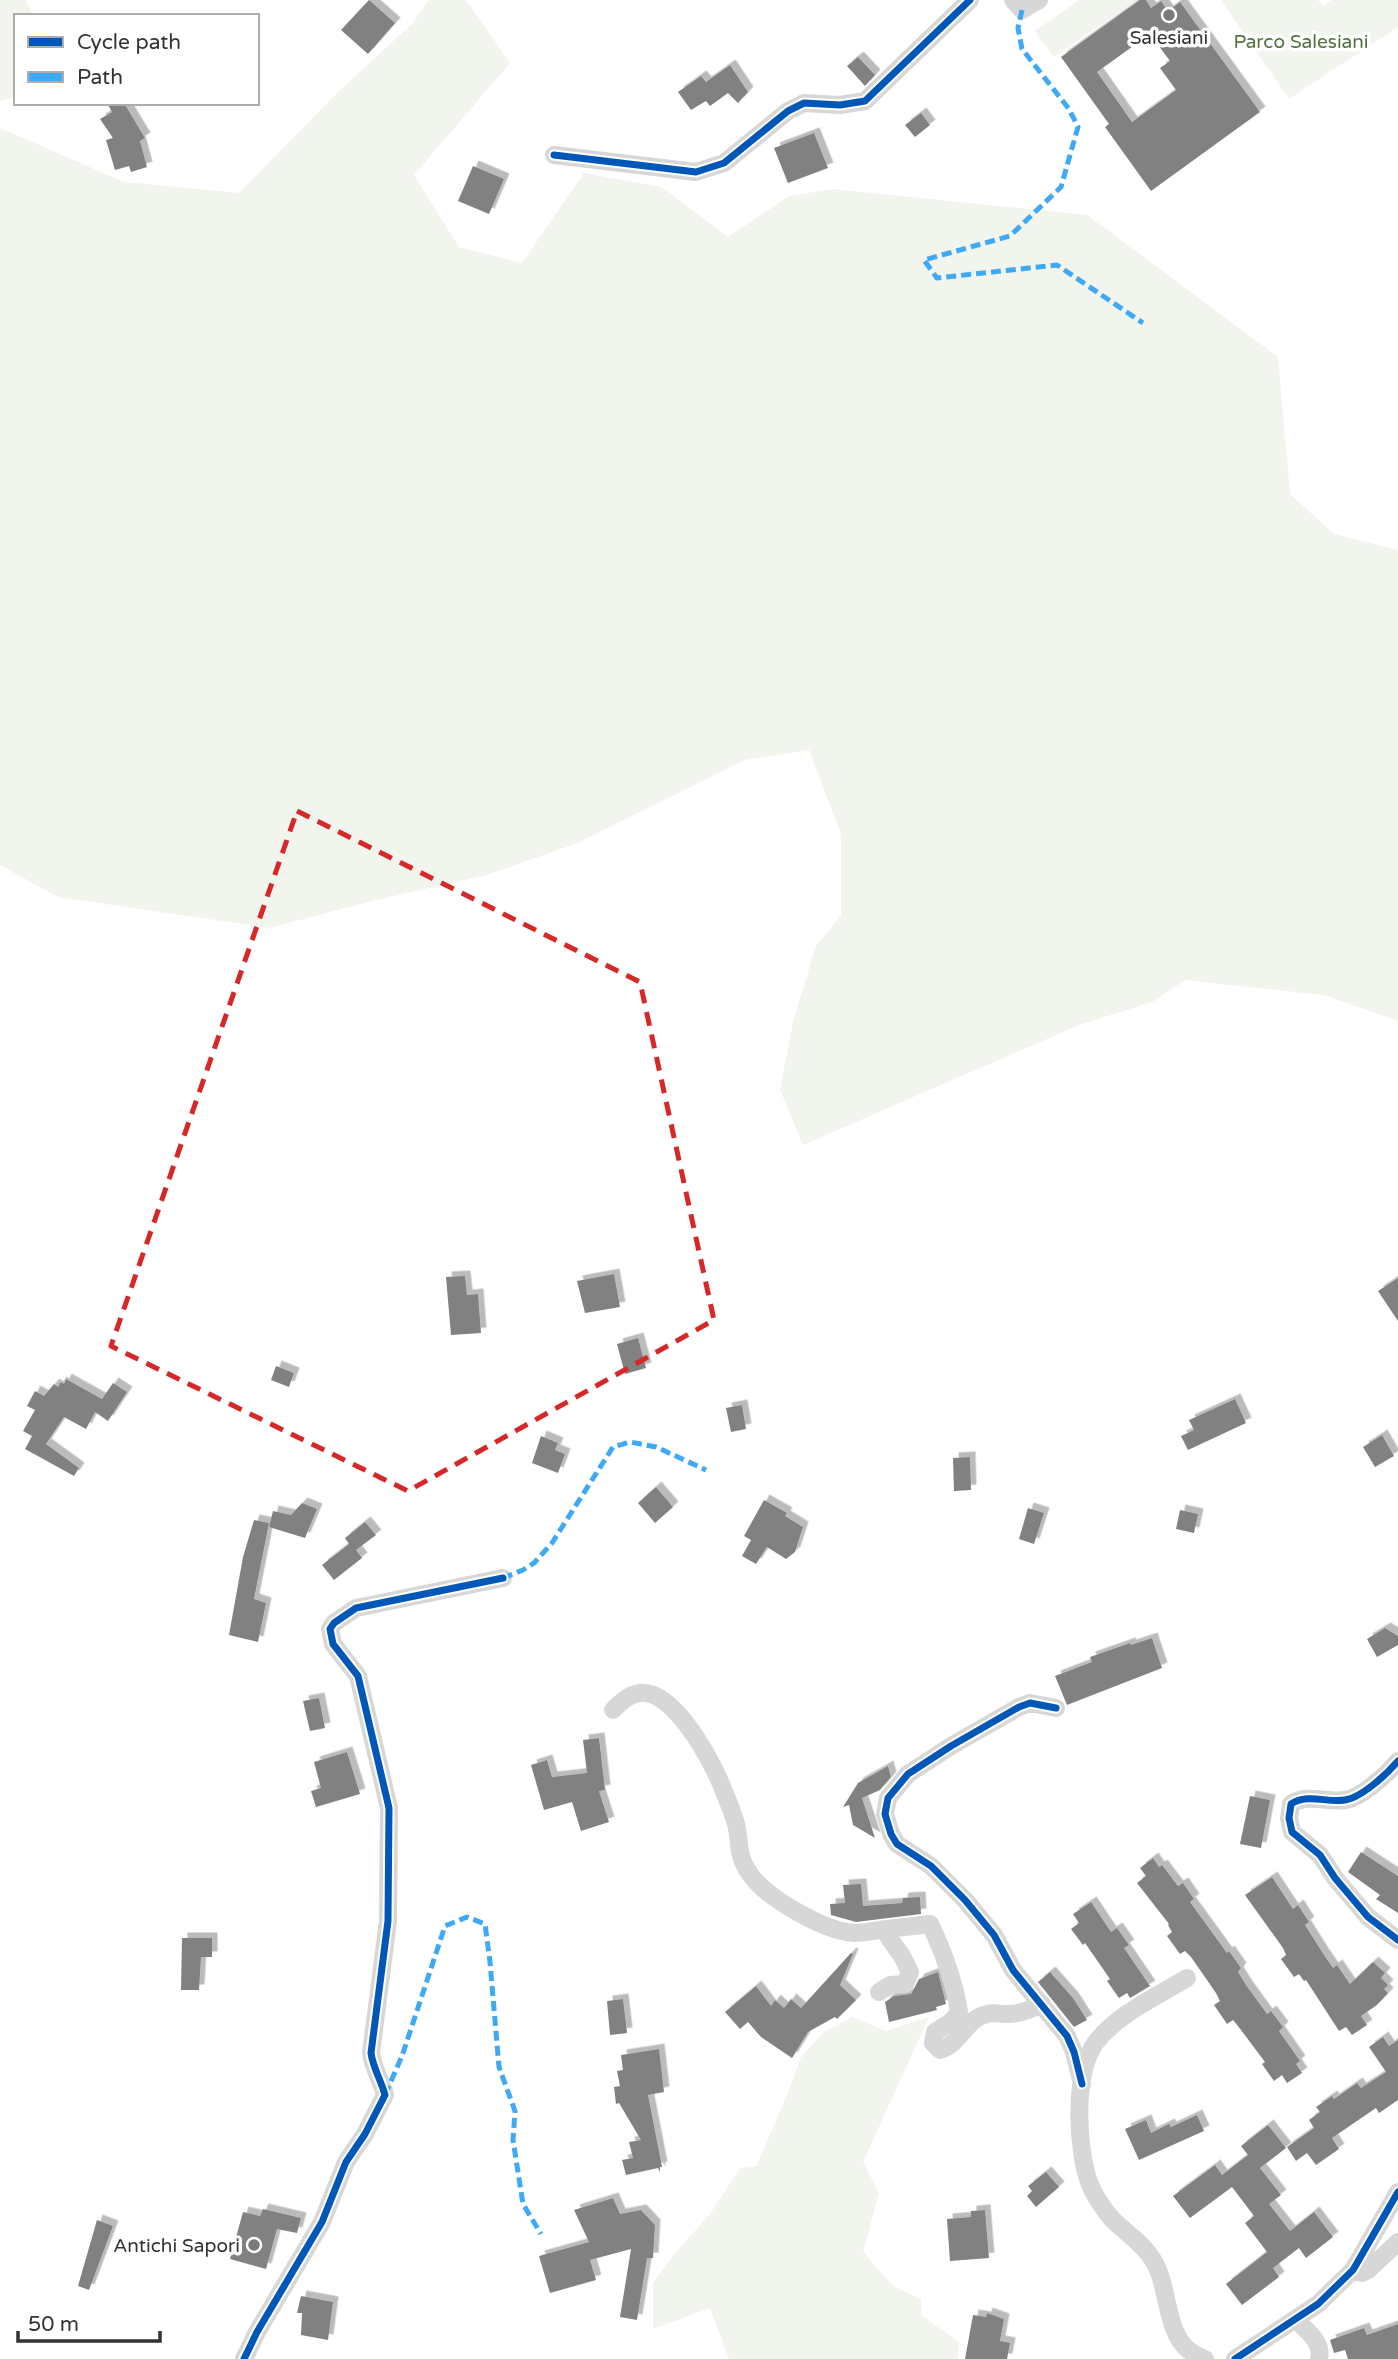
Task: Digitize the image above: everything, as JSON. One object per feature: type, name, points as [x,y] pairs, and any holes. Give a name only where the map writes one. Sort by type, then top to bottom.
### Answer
[{"type":"street","points":[[554,155],[696,172],[724,163],[788,111],[804,103],[840,105],[865,101],[970,0]]},
{"type":"street","points":[[1013,0],[1022,10],[1039,0]]},
{"type":"street","points":[[244,2359],[322,2222],[346,2162],[365,2134],[385,2095],[373,2066],[371,2053],[388,1921],[389,1808],[358,1676],[332,1644],[330,1629],[350,1611],[366,1605],[503,1578]]},
{"type":"street","points":[[613,1710],[626,1698],[640,1693],[656,1695],[680,1714],[725,1791],[736,1826],[739,1854],[751,1876],[765,1891],[836,1930],[855,1933],[930,1924],[946,1957],[959,2012],[951,2022],[935,2032],[933,2043],[940,2050],[948,2048],[973,2021],[987,2014],[1008,2015],[1042,2004]]},
{"type":"street","points":[[1056,1708],[1030,1703],[951,1746],[908,1774],[888,1798],[885,1808],[891,1834],[897,1844],[931,1866],[995,1935],[1013,1970],[1067,2036],[1082,2084]]},
{"type":"street","points":[[1398,1761],[1352,1798],[1342,1801],[1298,1799],[1290,1804],[1289,1818],[1292,1832],[1320,1855],[1335,1878],[1368,1917],[1398,1940]]},
{"type":"street","points":[[879,1992],[890,1985],[905,1984],[909,1972],[902,1956],[888,1938],[887,1929]]},
{"type":"street","points":[[1187,1978],[1118,2020],[1096,2043],[1087,2058],[1079,2124],[1089,2183],[1112,2220],[1145,2249],[1154,2261],[1176,2335],[1183,2346],[1205,2359]]},
{"type":"street","points":[[1236,2359],[1318,2304],[1353,2270],[1398,2192]]},
{"type":"street","points":[[1353,2270],[1362,2273],[1368,2270],[1398,2242]]},
{"type":"street","points":[[1296,2320],[1312,2335],[1319,2347],[1318,2359]]},
{"type":"highlighted area","points":[[297,811],[640,982],[714,1320],[408,1491],[111,1346]]},
{"type":"green space","points":[[0,0],[25,0],[33,14],[14,14],[14,98],[0,101]]},
{"type":"green space","points":[[429,0],[466,0],[510,63],[414,175],[459,247],[522,263],[584,173],[662,187],[728,237],[789,196],[833,189],[1087,215],[1278,357],[1290,494],[1334,534],[1398,550],[1398,1021],[1324,995],[1185,980],[1152,1002],[1079,1025],[803,1145],[780,1090],[793,1022],[816,946],[841,916],[841,834],[809,750],[745,760],[575,844],[487,875],[269,928],[58,897],[0,865],[0,128],[124,182],[239,193],[340,90],[412,24]]},
{"type":"green space","points":[[1079,0],[1137,0],[1054,57],[1035,31]]},
{"type":"green space","name":"Parco Salesiani","points":[[1221,0],[1318,0],[1323,6],[1331,0],[1398,0],[1398,27],[1289,99]]},
{"type":"green space","points":[[852,2017],[886,2031],[929,2017],[863,2162],[879,2193],[863,2252],[893,2286],[921,2299],[921,2315],[959,2342],[958,2359],[729,2359],[710,2308],[653,2329],[653,2283],[710,2214],[740,2168],[756,2167],[801,2057],[824,2032]]},
{"type":"building","points":[[369,0],[395,23],[368,54],[341,30]]},
{"type":"building","name":"Salesiani","points":[[1140,0],[1146,0],[1151,8],[1161,1],[1168,11],[1180,2],[1260,112],[1151,191],[1105,127],[1109,124],[1061,57]],"holes":[[[1150,34],[1170,61],[1160,68],[1176,90],[1132,122],[1097,72]]]},
{"type":"building","points":[[858,57],[875,75],[865,86],[847,66]]},
{"type":"building","points":[[730,65],[748,92],[738,103],[728,93],[710,106],[706,101],[691,110],[678,92],[701,76],[706,82]]},
{"type":"building","points":[[108,105],[125,105],[145,138],[140,141],[147,167],[131,172],[129,166],[115,170],[106,140],[113,138],[100,119],[112,112]]},
{"type":"building","points":[[921,113],[930,125],[915,137],[905,125]]},
{"type":"building","points":[[814,133],[828,168],[788,183],[774,148]]},
{"type":"building","points":[[473,166],[504,179],[489,214],[458,201]]},
{"type":"building","points":[[614,1274],[620,1307],[585,1313],[577,1281]]},
{"type":"building","points":[[465,1276],[467,1295],[478,1294],[481,1333],[451,1335],[446,1277]]},
{"type":"building","points":[[1398,1278],[1398,1321],[1378,1291]]},
{"type":"building","points":[[638,1338],[646,1368],[625,1374],[617,1344]]},
{"type":"building","points":[[276,1366],[294,1373],[289,1387],[271,1380]]},
{"type":"building","points":[[66,1379],[102,1399],[113,1383],[127,1392],[108,1421],[95,1412],[86,1429],[64,1417],[46,1444],[79,1468],[74,1476],[25,1449],[32,1436],[23,1431],[35,1410],[27,1406],[35,1391],[44,1396],[54,1384],[58,1387],[61,1382],[64,1384]]},
{"type":"building","points":[[1235,1399],[1246,1423],[1188,1450],[1181,1436],[1194,1430],[1189,1420]]},
{"type":"building","points":[[742,1405],[746,1429],[731,1432],[726,1408]]},
{"type":"building","points":[[1382,1435],[1394,1456],[1375,1467],[1363,1447]]},
{"type":"building","points":[[541,1436],[558,1443],[555,1450],[565,1454],[558,1473],[532,1463]]},
{"type":"building","points":[[970,1457],[971,1490],[954,1491],[953,1458]]},
{"type":"building","points":[[656,1487],[673,1507],[655,1523],[638,1503]]},
{"type":"building","points":[[764,1500],[787,1513],[785,1516],[803,1527],[795,1552],[786,1559],[767,1547],[756,1564],[742,1556],[751,1540],[744,1536]]},
{"type":"building","points":[[302,1503],[317,1509],[305,1538],[269,1527],[273,1511],[291,1515]]},
{"type":"building","points":[[1028,1508],[1044,1513],[1034,1544],[1019,1539]]},
{"type":"building","points":[[1180,1510],[1198,1514],[1194,1533],[1176,1529]]},
{"type":"building","points":[[254,1520],[269,1523],[254,1599],[266,1603],[258,1642],[229,1635],[243,1557]]},
{"type":"building","points":[[365,1522],[376,1535],[356,1550],[362,1558],[334,1580],[322,1565],[349,1544],[345,1538]]},
{"type":"building","points":[[1385,1628],[1398,1636],[1398,1645],[1377,1657],[1367,1639]]},
{"type":"building","points":[[1152,1638],[1162,1668],[1067,1705],[1055,1676],[1092,1662],[1090,1657]]},
{"type":"building","points":[[319,1698],[325,1728],[310,1731],[303,1701]]},
{"type":"building","points":[[599,1738],[605,1790],[599,1791],[609,1822],[581,1831],[572,1802],[544,1810],[531,1765],[547,1760],[552,1777],[587,1773],[583,1740]]},
{"type":"building","points":[[347,1752],[360,1794],[316,1807],[311,1791],[321,1788],[314,1762]]},
{"type":"building","points":[[888,1766],[891,1777],[880,1790],[862,1798],[875,1838],[853,1825],[849,1805],[843,1807],[858,1783]]},
{"type":"building","points":[[1250,1796],[1270,1800],[1261,1848],[1240,1844]]},
{"type":"building","points":[[1361,1852],[1398,1876],[1398,1913],[1376,1899],[1380,1895],[1348,1872]]},
{"type":"building","points":[[1153,1858],[1178,1886],[1183,1883],[1194,1899],[1190,1902],[1241,1968],[1238,1972],[1246,1985],[1267,2014],[1271,2011],[1283,2027],[1279,2031],[1300,2061],[1296,2064],[1302,2073],[1287,2083],[1282,2075],[1274,2081],[1262,2064],[1265,2062],[1238,2026],[1233,2020],[1227,2024],[1214,2005],[1220,2001],[1216,1993],[1191,1957],[1185,1951],[1180,1954],[1167,1936],[1172,1932],[1169,1924],[1137,1883],[1146,1876],[1140,1868]]},
{"type":"building","points":[[1272,1877],[1293,1909],[1298,1905],[1309,1922],[1305,1925],[1324,1955],[1333,1968],[1337,1965],[1350,1984],[1373,1962],[1385,1973],[1381,1978],[1388,1985],[1384,1989],[1388,1993],[1361,2016],[1367,2025],[1352,2035],[1346,2027],[1339,2031],[1306,1980],[1299,1974],[1294,1977],[1281,1959],[1286,1955],[1283,1948],[1245,1895]]},
{"type":"building","points":[[861,1884],[863,1906],[902,1903],[903,1898],[920,1897],[921,1914],[856,1922],[831,1915],[830,1904],[845,1903],[843,1885]]},
{"type":"building","points":[[1091,1902],[1111,1932],[1117,1928],[1129,1945],[1124,1948],[1150,1986],[1130,1998],[1127,1993],[1119,1998],[1107,1981],[1110,1979],[1085,1943],[1083,1945],[1071,1929],[1079,1923],[1073,1914]]},
{"type":"building","points":[[182,1938],[212,1938],[212,1957],[201,1957],[199,1990],[181,1990]]},
{"type":"building","points":[[851,1953],[853,1954],[840,1985],[856,2000],[837,2019],[835,2017],[808,2032],[792,2058],[761,2037],[748,2022],[740,2029],[725,2012],[756,1986],[771,2006],[775,2000],[784,2008],[791,1999],[801,2008]]},
{"type":"building","points":[[938,1972],[946,2004],[936,2007],[937,2010],[889,2022],[885,2002],[894,1996],[911,1994],[919,1979]]},
{"type":"building","points":[[1050,1972],[1073,1998],[1087,2020],[1074,2027],[1038,1982]]},
{"type":"building","points":[[623,1999],[627,2033],[610,2035],[607,2001]]},
{"type":"building","points":[[1383,2037],[1389,2046],[1398,2040],[1398,2100],[1379,2113],[1376,2108],[1332,2138],[1339,2149],[1316,2165],[1307,2153],[1296,2161],[1287,2147],[1314,2128],[1309,2120],[1320,2112],[1316,2107],[1332,2096],[1334,2099],[1357,2083],[1361,2088],[1386,2072],[1369,2047]]},
{"type":"building","points":[[659,2049],[664,2092],[648,2095],[662,2167],[660,2172],[658,2168],[626,2175],[622,2160],[633,2158],[629,2142],[641,2140],[619,2103],[616,2104],[614,2087],[620,2086],[617,2071],[623,2070],[621,2055]]},
{"type":"building","points":[[1197,2115],[1204,2131],[1139,2160],[1125,2129],[1146,2120],[1151,2133]]},
{"type":"building","points":[[1268,2125],[1286,2148],[1260,2168],[1281,2195],[1269,2204],[1290,2231],[1314,2212],[1333,2237],[1306,2258],[1299,2248],[1273,2268],[1279,2277],[1242,2305],[1226,2284],[1267,2252],[1245,2223],[1254,2216],[1232,2187],[1190,2218],[1173,2196],[1215,2165],[1222,2175],[1248,2155],[1241,2146]]},
{"type":"building","points":[[1046,2172],[1059,2187],[1036,2207],[1027,2196],[1032,2191],[1028,2186]]},
{"type":"building","points":[[613,2198],[620,2214],[641,2210],[655,2225],[653,2258],[647,2258],[637,2320],[620,2317],[631,2249],[590,2260],[596,2280],[550,2293],[539,2256],[589,2242],[574,2210]]},
{"type":"building","points":[[263,2209],[301,2218],[297,2233],[277,2229],[266,2269],[230,2259],[243,2212],[260,2216]]},
{"type":"building","points":[[985,2210],[989,2258],[950,2261],[947,2219],[971,2217],[971,2211]]},
{"type":"building","points":[[97,2220],[113,2226],[89,2290],[78,2286]]},
{"type":"building","points":[[301,2296],[333,2302],[328,2340],[301,2335],[302,2313],[297,2313]]},
{"type":"building","points":[[987,2313],[1004,2319],[1000,2341],[1010,2343],[1007,2359],[965,2359],[973,2315],[986,2317]]},
{"type":"building","points":[[1398,2324],[1398,2359],[1348,2359],[1345,2350],[1334,2353],[1330,2340],[1364,2328],[1367,2335]]},
{"type":"marked path","points":[[1022,10],[1018,28],[1022,49],[1069,109],[1078,127],[1061,187],[1010,236],[924,260],[937,278],[1057,265],[1143,323]]},
{"type":"marked path","points":[[503,1578],[534,1563],[552,1543],[613,1447],[630,1442],[656,1447],[706,1470]]},
{"type":"marked path","points":[[385,2095],[402,2056],[445,1926],[467,1917],[485,1924],[499,2067],[515,2111],[513,2140],[523,2204],[541,2234]]},
{"type":"cycle path","points":[[554,155],[696,172],[724,163],[788,111],[804,103],[840,105],[865,101],[970,0]]},
{"type":"cycle path","points":[[244,2359],[322,2222],[346,2162],[365,2134],[385,2095],[371,2053],[388,1921],[389,1808],[358,1676],[333,1644],[330,1629],[334,1623],[356,1608],[503,1578]]},
{"type":"cycle path","points":[[1056,1708],[1030,1703],[951,1746],[908,1774],[888,1798],[885,1814],[897,1844],[931,1866],[965,1900],[994,1935],[1013,1970],[1067,2036],[1082,2084]]},
{"type":"cycle path","points":[[1398,1761],[1381,1779],[1358,1795],[1345,1800],[1297,1801],[1291,1804],[1289,1818],[1292,1832],[1320,1855],[1335,1878],[1368,1917],[1398,1940]]},
{"type":"cycle path","points":[[1235,2359],[1318,2304],[1353,2270],[1398,2192]]},
{"type":"place","name":"Salesiani","points":[[1169,15]]},
{"type":"place","name":"Antichi Sapori","points":[[254,2245]]}]
